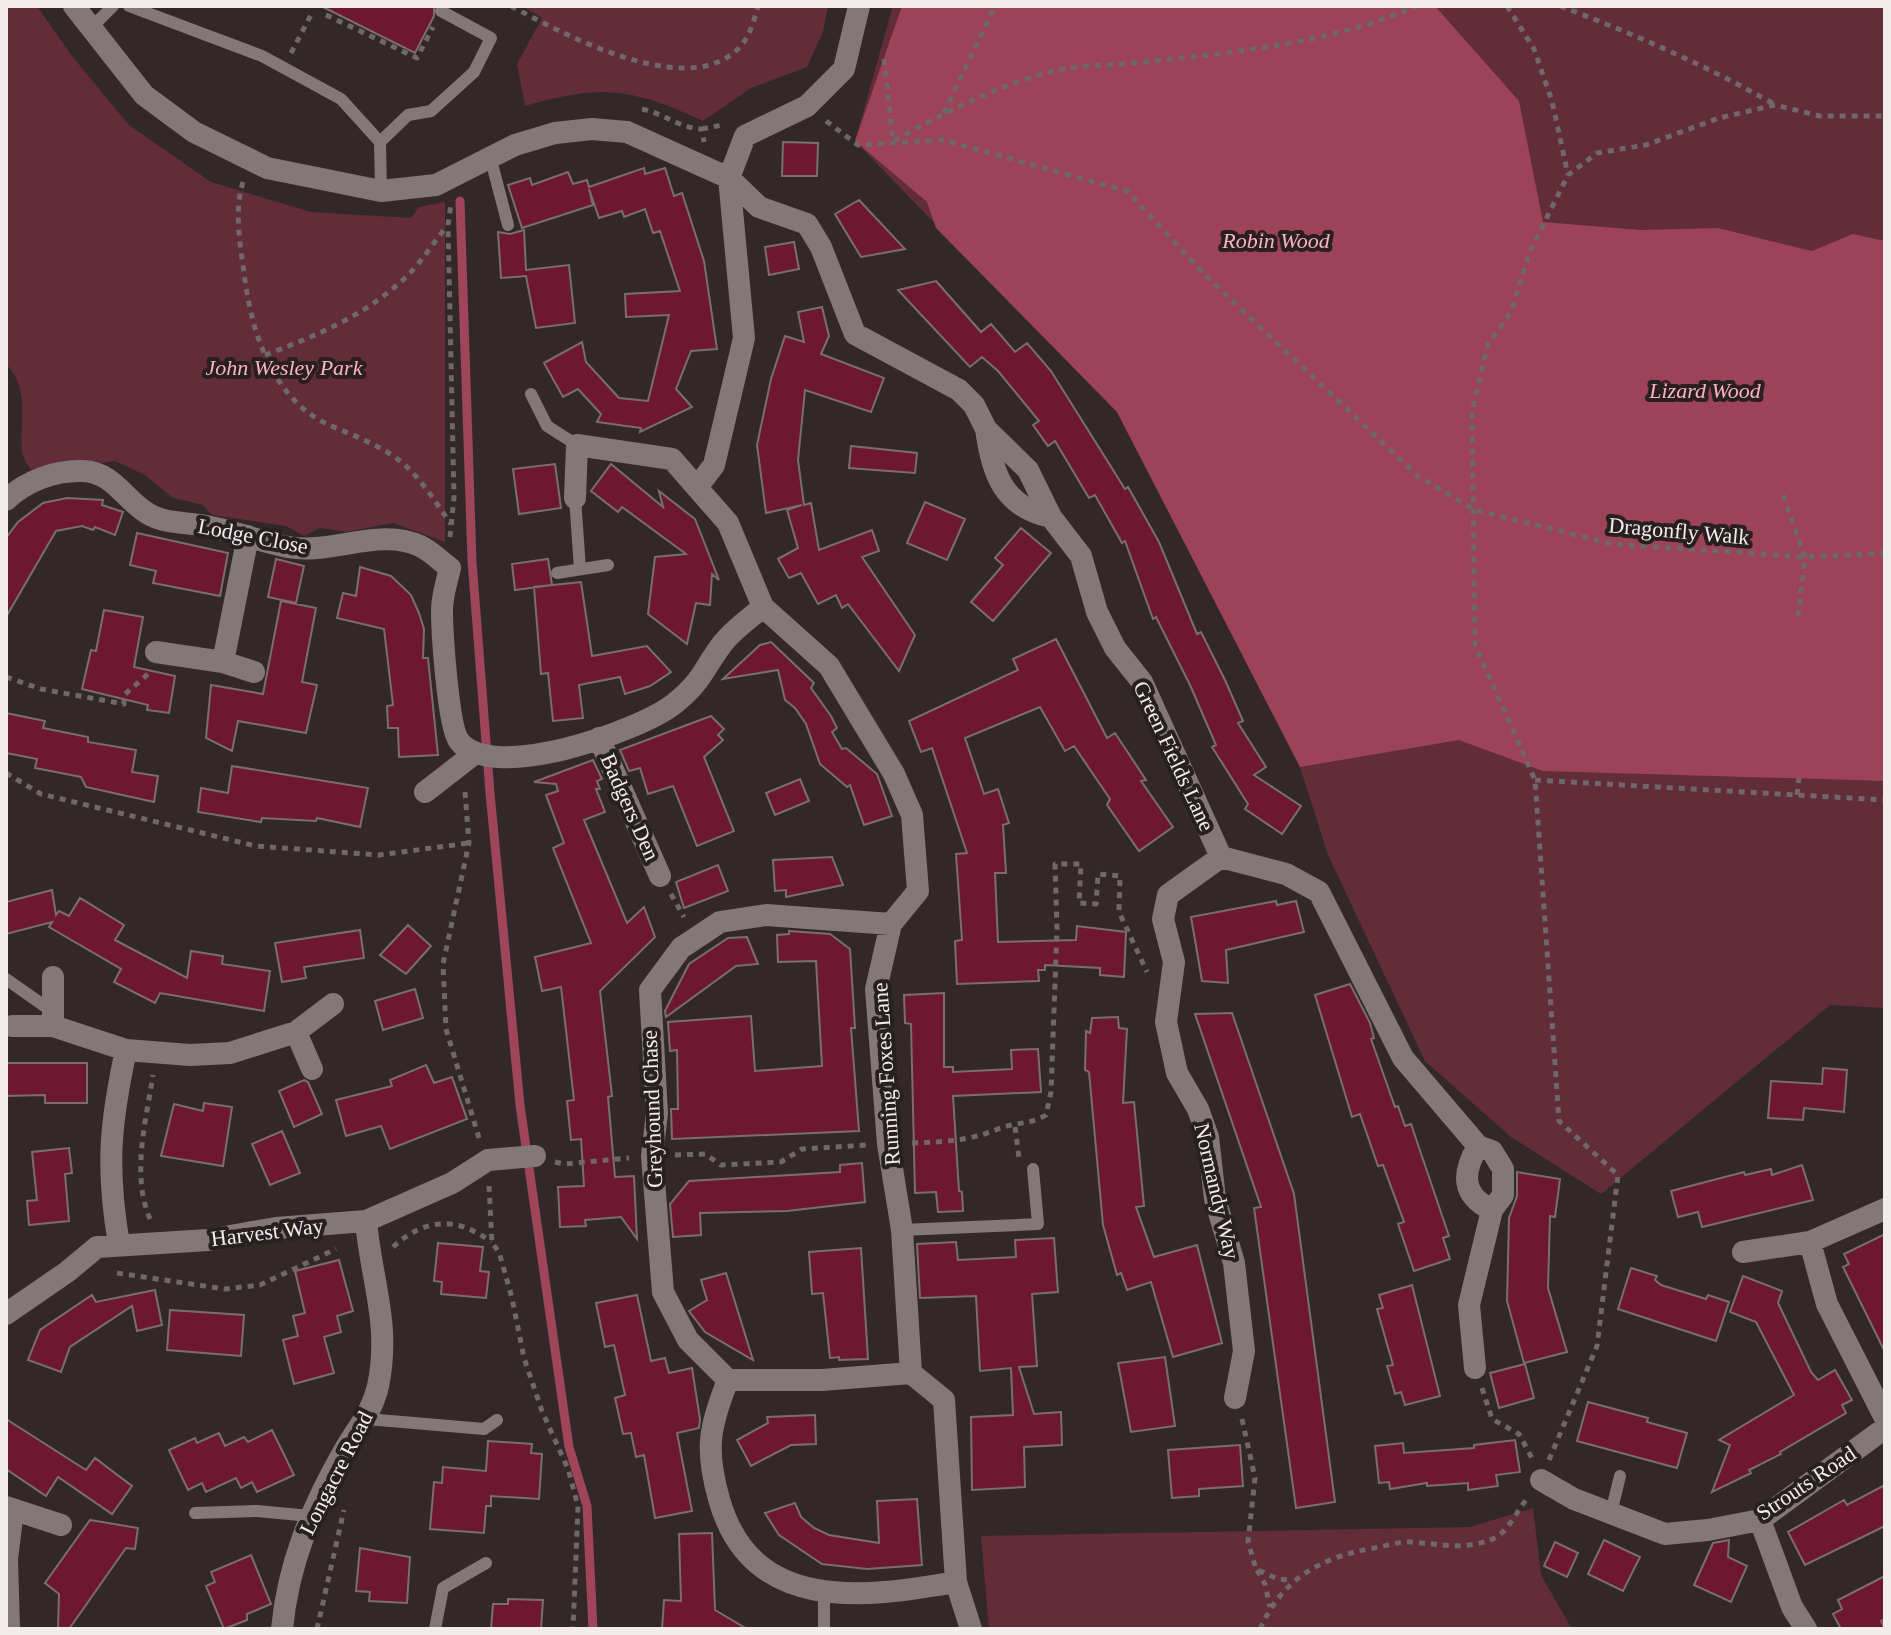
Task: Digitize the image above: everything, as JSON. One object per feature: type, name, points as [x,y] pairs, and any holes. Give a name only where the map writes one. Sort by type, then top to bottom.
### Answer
[{"type":"street","name":"Green Fields Lane","points":[[74,6],[144,95],[194,132],[251,160],[306,177],[381,191],[436,185],[491,160],[515,145],[555,133],[592,129],[627,132],[654,141],[729,178],[759,207],[807,224],[821,247],[855,334],[959,390],[974,405],[986,429],[1028,470],[1051,517],[1081,556],[1097,612],[1115,648],[1142,682],[1221,857],[1286,874],[1319,892],[1403,1058],[1478,1146],[1492,1151],[1503,1169],[1503,1195],[1492,1210],[1469,1305],[1475,1368]]},
{"type":"street","points":[[698,486],[714,465],[744,338],[729,178],[745,136],[807,106],[844,69],[859,6]]},
{"type":"street","points":[[986,429],[991,465],[1002,488],[1020,506],[1051,517]]},
{"type":"street","points":[[575,498],[577,445]]},
{"type":"street","name":"Running Foxes Lane","points":[[577,445],[672,459],[698,486],[728,523],[763,607],[829,666],[894,774],[912,815],[918,891],[891,924],[876,989],[888,1144],[902,1230],[911,1373]]},
{"type":"street","name":"Lodge Close","points":[[6,500],[21,485],[58,474],[86,471],[116,482],[132,504],[154,517],[290,548],[329,549],[391,539],[420,546],[450,568],[442,608],[449,701],[457,740],[466,760]]},
{"type":"street","points":[[223,662],[248,536]]},
{"type":"street","name":"Badgers Den","points":[[466,760],[537,756],[599,738],[671,706],[700,682],[722,644],[763,607]]},
{"type":"street","points":[[156,652],[223,662],[254,672]]},
{"type":"street","name":"Badgers Den","points":[[599,738],[660,876]]},
{"type":"street","points":[[425,792],[466,760]]},
{"type":"street","name":"Normandy Way","points":[[1221,857],[1168,895],[1163,919],[1174,962],[1166,1022],[1177,1073],[1198,1109],[1208,1137],[1215,1199],[1234,1263],[1244,1351],[1235,1398]]},
{"type":"street","name":"Greyhound Chase","points":[[728,1380],[688,1340],[663,1292],[652,1156],[657,1113],[650,990],[668,962],[695,936],[720,922],[766,915],[891,924]]},
{"type":"street","points":[[53,977],[53,1019]]},
{"type":"street","points":[[12,1026],[53,1019],[126,1050],[230,1053],[296,1032],[333,1004]]},
{"type":"street","points":[[296,1032],[312,1069]]},
{"type":"street","points":[[6,1314],[108,1245],[111,1118],[126,1050]]},
{"type":"street","points":[[1478,1146],[1466,1166],[1465,1185],[1473,1197],[1492,1210]]},
{"type":"street","name":"Harvest Way","points":[[108,1245],[208,1240],[276,1228],[358,1222],[452,1183],[488,1160],[535,1156]]},
{"type":"street","points":[[1743,1252],[1810,1242],[1885,1209]]},
{"type":"street","name":"Longacre Road","points":[[282,1629],[286,1586],[310,1516],[344,1449],[367,1419],[378,1384],[382,1344],[381,1298],[358,1222]]},
{"type":"street","points":[[1810,1242],[1827,1304],[1885,1418]]},
{"type":"street","points":[[956,1582],[882,1595],[824,1591],[778,1580],[736,1542],[722,1511],[709,1464],[713,1416],[728,1380],[822,1380],[911,1373],[944,1400],[956,1582],[971,1629]]},
{"type":"street","name":"Strouts Road","points":[[1541,1480],[1665,1534],[1760,1520],[1885,1428]]},
{"type":"street","points":[[9,1629],[7,1559],[10,1509],[61,1525]]},
{"type":"street","points":[[1760,1520],[1792,1607],[1806,1629]]},
{"type":"lane","points":[[91,28],[113,6]]},
{"type":"lane","points":[[129,6],[262,56],[341,99],[380,142],[381,191]]},
{"type":"lane","points":[[380,142],[408,115],[431,111],[474,72],[491,38],[441,11]]},
{"type":"lane","points":[[491,160],[508,225]]},
{"type":"lane","points":[[531,394],[547,426],[577,445]]},
{"type":"lane","points":[[575,498],[580,569]]},
{"type":"lane","points":[[557,573],[608,565]]},
{"type":"lane","points":[[6,979],[53,1019]]},
{"type":"lane","points":[[902,1230],[1038,1224],[1033,1169]]},
{"type":"lane","points":[[367,1419],[484,1429],[497,1420]]},
{"type":"lane","points":[[1611,1513],[1620,1476]]},
{"type":"lane","points":[[195,1513],[257,1511],[310,1516]]},
{"type":"lane","points":[[435,1629],[443,1588],[486,1563]]},
{"type":"lane","points":[[824,1591],[824,1629]]},
{"type":"path","points":[[511,6],[612,56],[663,66],[714,63],[733,54],[752,30],[758,6]]},
{"type":"path","points":[[944,113],[995,6]]},
{"type":"path","points":[[884,59],[893,141],[944,113],[1044,73],[1208,55],[1314,39],[1387,19],[1417,6]]},
{"type":"path","points":[[1507,6],[1534,49],[1552,101],[1568,175]]},
{"type":"path","points":[[1560,6],[1637,35],[1725,76],[1775,105],[1820,116],[1885,116]]},
{"type":"path","points":[[326,15],[417,58],[441,11]]},
{"type":"path","points":[[283,68],[312,13]]},
{"type":"path","points":[[1260,1629],[1270,1607],[1292,1581],[1335,1556],[1407,1542],[1454,1548],[1498,1537],[1541,1480],[1597,1346],[1618,1175],[1559,1121],[1535,780],[1475,645],[1472,412],[1488,344],[1511,312],[1530,251],[1568,175],[1597,153],[1646,145],[1719,118],[1775,105]]},
{"type":"path","name":"Dragonfly Walk","points":[[807,106],[858,145],[943,140],[1127,191],[1206,276],[1418,476],[1475,510],[1612,544],[1805,557],[1885,553]]},
{"type":"path","points":[[702,129],[716,128],[733,119]]},
{"type":"path","points":[[251,160],[238,199],[240,246],[252,326],[280,384],[297,403],[322,421],[366,441],[409,469],[451,524],[454,497],[453,375],[448,225],[454,190]]},
{"type":"path","points":[[265,355],[325,332],[360,314],[408,275],[448,225]]},
{"type":"path","points":[[1783,495],[1805,557],[1798,616]]},
{"type":"path","points":[[6,677],[41,689],[124,704],[124,695],[147,678],[156,652]]},
{"type":"path","points":[[466,760],[472,772],[464,782],[469,843],[443,964],[446,1029],[467,1108],[488,1160],[492,1243]]},
{"type":"path","points":[[6,773],[41,794],[256,846],[379,855],[469,843]]},
{"type":"path","points":[[1797,795],[1799,778]]},
{"type":"path","points":[[1535,780],[1885,800]]},
{"type":"path","points":[[535,1156],[564,1164],[705,1154],[721,1165],[781,1162],[802,1149],[962,1141],[988,1135],[1000,1128],[1033,1123],[1046,1115],[1051,1092],[1057,929],[1055,864],[1081,864],[1079,903],[1096,904],[1098,874],[1120,876],[1119,912],[1144,972],[1172,976]]},
{"type":"path","points":[[660,876],[695,936]]},
{"type":"path","points":[[157,1052],[141,1150],[144,1203],[160,1242]]},
{"type":"path","points":[[108,1245],[116,1273],[225,1289],[260,1285],[335,1251],[358,1222]]},
{"type":"path","points":[[369,1252],[393,1247],[409,1232],[447,1223],[472,1228],[499,1252],[524,1358],[542,1411],[568,1469],[578,1506],[573,1629]]},
{"type":"path","points":[[1475,1368],[1492,1419],[1519,1434],[1541,1480]]},
{"type":"path","points":[[1235,1398],[1250,1442],[1255,1478],[1248,1542],[1256,1569],[1265,1584],[1270,1607]]},
{"type":"path","points":[[317,1629],[345,1505]]},
{"type":"path","points":[[1256,1569],[1278,1579],[1292,1581]]},
{"type":"green space","name":"John Wesley Park","points":[[6,6],[37,6],[72,56],[129,125],[211,182],[311,212],[411,218],[419,207],[445,202],[445,542],[393,523],[346,532],[320,528],[304,536],[286,526],[212,515],[203,505],[173,498],[145,475],[115,461],[34,474],[22,451],[19,384],[6,364]]},
{"type":"green space","points":[[522,6],[828,6],[823,32],[807,67],[751,88],[703,121],[656,102],[616,93],[574,94],[525,106],[517,64],[542,18]]},
{"type":"green space","name":"Lizard Wood","points":[[893,6],[1885,6],[1885,1008],[1830,1005],[1601,1194],[1511,1137],[1425,1061],[1328,855],[1300,767],[1117,412],[855,141]]},
{"type":"green space","name":"Robin Wood","points":[[902,6],[1435,6],[1519,101],[1543,222],[1640,230],[1718,228],[1812,251],[1853,234],[1885,241],[1885,781],[1543,771],[1459,740],[1300,767],[1117,412],[936,228],[927,202],[855,141]]},
{"type":"green space","points":[[1533,1508],[1541,1575],[1572,1629],[989,1629],[981,1536],[1470,1527]]},
{"type":"building","points":[[321,6],[434,6],[434,16],[415,53]]},
{"type":"building","points":[[783,142],[818,143],[817,176],[782,176]]},
{"type":"building","points":[[644,168],[645,174],[665,168],[674,196],[682,193],[704,261],[717,349],[691,351],[676,389],[692,407],[640,432],[641,428],[597,422],[601,414],[578,389],[563,397],[544,363],[582,342],[586,362],[619,398],[648,401],[669,315],[626,317],[625,294],[680,291],[660,231],[653,233],[645,209],[624,217],[622,211],[599,218],[589,189],[593,205],[522,228],[508,185],[530,178],[532,185],[568,172],[573,184],[587,180],[589,187]]},
{"type":"building","points":[[859,200],[905,249],[861,257],[835,214]]},
{"type":"building","points":[[524,230],[526,270],[569,265],[575,323],[536,328],[526,276],[501,278],[498,232],[510,234]]},
{"type":"building","points":[[794,242],[799,269],[769,275],[765,247]]},
{"type":"building","points":[[936,281],[981,332],[991,324],[1015,352],[1027,343],[1051,371],[1125,489],[1128,487],[1159,542],[1197,634],[1201,632],[1225,680],[1243,721],[1238,723],[1266,767],[1254,775],[1301,806],[1282,834],[1245,809],[1248,804],[1212,747],[1216,745],[1190,685],[1156,617],[1153,619],[1125,541],[1122,543],[1095,495],[1089,498],[1055,441],[1048,446],[1033,425],[1039,421],[998,371],[982,357],[970,367],[898,290]]},
{"type":"building","points":[[822,307],[829,336],[821,354],[884,378],[871,412],[805,390],[798,460],[804,505],[811,503],[819,550],[872,530],[879,551],[862,557],[915,635],[899,671],[848,604],[842,608],[836,595],[818,604],[801,573],[789,578],[778,559],[798,548],[787,510],[802,505],[766,513],[757,445],[771,379],[785,336],[804,342],[798,312]]},
{"type":"building","points":[[851,446],[917,453],[915,473],[849,468]]},
{"type":"building","points":[[555,464],[561,508],[519,514],[513,469]]},
{"type":"building","points":[[611,464],[663,507],[659,491],[695,519],[719,580],[712,574],[710,605],[696,603],[687,644],[648,614],[655,557],[686,554],[622,507],[618,512],[591,491]]},
{"type":"building","points":[[67,498],[103,500],[102,505],[123,512],[115,535],[95,527],[93,530],[82,526],[56,531],[6,617],[6,538],[18,522],[43,503]]},
{"type":"building","points":[[925,502],[965,519],[947,560],[907,543]]},
{"type":"building","points":[[1021,528],[1051,553],[993,621],[971,602],[1003,565],[995,558]]},
{"type":"building","points":[[137,533],[228,553],[220,596],[153,583],[156,571],[130,565]]},
{"type":"building","points":[[276,559],[304,566],[296,603],[268,597]]},
{"type":"building","points":[[548,559],[552,585],[515,590],[512,564]]},
{"type":"building","points":[[360,567],[391,576],[411,595],[419,613],[424,629],[423,658],[428,658],[438,755],[399,757],[398,728],[388,728],[387,706],[393,705],[384,629],[337,618],[343,593],[356,596]]},
{"type":"building","points":[[581,582],[592,656],[647,646],[671,672],[650,686],[625,694],[620,677],[579,685],[583,718],[553,721],[548,673],[541,674],[534,587]]},
{"type":"building","points":[[281,601],[316,608],[302,682],[317,685],[306,733],[238,721],[232,751],[206,738],[211,685],[263,694]]},
{"type":"building","points":[[104,610],[143,617],[134,667],[175,676],[169,713],[147,710],[148,705],[82,689],[91,650],[96,651]]},
{"type":"building","points":[[1056,639],[1107,738],[1115,733],[1146,780],[1141,781],[1173,827],[1139,851],[1107,805],[1110,799],[1074,746],[1065,751],[1040,707],[965,738],[984,794],[998,789],[1009,823],[1003,825],[1006,873],[995,873],[998,942],[1076,940],[1077,926],[1126,932],[1124,977],[1100,975],[1100,968],[1045,965],[1045,970],[1038,970],[1039,981],[957,984],[955,941],[962,940],[956,854],[967,853],[932,748],[921,752],[909,721],[1018,670],[1013,659]]},
{"type":"building","points":[[771,642],[814,683],[811,688],[837,728],[832,732],[842,749],[846,748],[877,774],[892,816],[864,825],[850,785],[847,787],[820,764],[806,724],[785,700],[778,670],[723,679],[760,645]]},
{"type":"building","points":[[6,713],[45,721],[43,728],[88,737],[88,742],[136,750],[132,772],[158,776],[154,802],[86,787],[81,777],[35,768],[37,759],[6,753]]},
{"type":"building","points":[[711,716],[724,729],[718,735],[723,740],[704,757],[734,831],[697,846],[673,786],[648,794],[640,768],[629,771],[620,750]]},
{"type":"building","points":[[593,760],[602,779],[597,781],[600,789],[596,789],[605,812],[584,820],[627,923],[644,907],[655,937],[600,991],[612,1096],[608,1097],[615,1177],[634,1176],[637,1239],[621,1217],[585,1220],[586,1226],[560,1227],[558,1187],[584,1186],[581,1139],[571,1140],[567,1101],[574,1100],[561,987],[542,991],[535,957],[591,943],[553,848],[564,843],[546,795],[558,791],[556,784],[534,782]]},
{"type":"building","points":[[232,766],[368,788],[360,827],[317,818],[316,821],[262,818],[261,822],[198,812],[201,788],[228,793]]},
{"type":"building","points":[[800,779],[809,801],[775,815],[766,793]]},
{"type":"building","points":[[832,857],[843,885],[786,897],[786,890],[775,891],[773,860]]},
{"type":"building","points":[[718,865],[728,891],[684,908],[676,882]]},
{"type":"building","points":[[52,890],[56,915],[59,911],[69,916],[80,898],[124,925],[115,940],[187,978],[191,951],[223,956],[222,964],[270,971],[264,1011],[160,993],[155,1003],[114,982],[121,969],[49,927],[52,922],[6,934],[6,902]]},
{"type":"building","points":[[1276,901],[1277,905],[1296,901],[1304,932],[1226,950],[1228,983],[1202,981],[1191,917]]},
{"type":"building","points":[[408,925],[431,946],[406,974],[380,955]]},
{"type":"building","points":[[360,930],[364,958],[304,967],[306,978],[282,982],[275,943]]},
{"type":"building","points":[[789,931],[830,934],[850,949],[855,1028],[851,1028],[859,1131],[672,1139],[671,1109],[678,1109],[677,1050],[670,1051],[668,1022],[751,1016],[755,1071],[822,1066],[816,961],[778,962],[777,935],[789,934]]},
{"type":"building","points":[[747,937],[758,964],[736,966],[666,1017],[665,1011],[689,964],[728,938]]},
{"type":"building","points":[[1350,984],[1370,1023],[1374,1038],[1371,1039],[1395,1107],[1398,1106],[1405,1126],[1411,1124],[1449,1236],[1443,1238],[1450,1259],[1414,1271],[1398,1224],[1404,1222],[1383,1165],[1378,1166],[1360,1114],[1352,1117],[1315,995]]},
{"type":"building","points":[[415,989],[423,1018],[383,1030],[375,1001]]},
{"type":"building","points":[[944,993],[944,1067],[953,1067],[953,1072],[1012,1069],[1011,1050],[1038,1049],[1041,1092],[953,1096],[963,1211],[938,1212],[936,1192],[915,1193],[911,1024],[905,1023],[904,995]]},
{"type":"building","points":[[1232,1013],[1294,1194],[1335,1502],[1296,1508],[1254,1208],[1261,1207],[1195,1014]]},
{"type":"building","points":[[1118,1017],[1119,1028],[1127,1029],[1123,1103],[1134,1102],[1144,1206],[1136,1207],[1154,1257],[1197,1245],[1222,1343],[1173,1357],[1151,1282],[1127,1290],[1121,1273],[1117,1275],[1103,1225],[1089,1072],[1085,1070],[1086,1031],[1090,1033],[1092,1018]]},
{"type":"building","points":[[6,1063],[87,1063],[87,1103],[45,1103],[45,1095],[6,1096]]},
{"type":"building","points":[[426,1065],[434,1083],[452,1077],[467,1119],[390,1149],[381,1126],[346,1136],[336,1100],[392,1086],[390,1080]]},
{"type":"building","points":[[1823,1068],[1847,1070],[1844,1112],[1804,1108],[1803,1120],[1768,1118],[1771,1081],[1822,1084]]},
{"type":"building","points":[[304,1080],[308,1082],[322,1114],[294,1127],[279,1091]]},
{"type":"building","points":[[204,1103],[232,1107],[223,1166],[161,1156],[174,1104],[203,1111]]},
{"type":"building","points":[[282,1131],[300,1173],[270,1185],[252,1144]]},
{"type":"building","points":[[69,1148],[72,1173],[65,1174],[69,1221],[29,1225],[27,1201],[37,1200],[32,1152]]},
{"type":"building","points":[[862,1163],[865,1202],[787,1211],[700,1213],[701,1235],[673,1237],[670,1204],[689,1181],[840,1172],[840,1165]]},
{"type":"building","points":[[1802,1165],[1813,1200],[1702,1227],[1698,1212],[1678,1217],[1671,1191],[1744,1172],[1745,1175],[1771,1169],[1772,1175]]},
{"type":"building","points":[[1517,1172],[1560,1179],[1555,1217],[1550,1216],[1548,1288],[1567,1352],[1524,1363],[1507,1301],[1509,1218],[1517,1196]]},
{"type":"building","points":[[1885,1234],[1885,1352],[1843,1267],[1849,1264],[1844,1254]]},
{"type":"building","points":[[1054,1238],[1058,1292],[1032,1294],[1037,1366],[1019,1367],[1034,1414],[1061,1412],[1062,1445],[1024,1447],[1025,1487],[972,1490],[971,1417],[1013,1415],[1011,1368],[980,1371],[976,1296],[920,1298],[917,1244],[956,1242],[958,1260],[1016,1257],[1015,1240]]},
{"type":"building","points":[[438,1243],[483,1247],[480,1271],[489,1272],[486,1298],[441,1294],[442,1282],[434,1281]]},
{"type":"building","points":[[861,1248],[868,1359],[830,1358],[823,1293],[812,1294],[809,1252]]},
{"type":"building","points":[[339,1260],[353,1311],[337,1316],[341,1332],[324,1337],[334,1373],[294,1384],[283,1340],[298,1336],[293,1316],[305,1313],[295,1271]]},
{"type":"building","points":[[1631,1268],[1657,1276],[1655,1280],[1661,1285],[1706,1299],[1708,1295],[1729,1302],[1716,1341],[1618,1309]]},
{"type":"building","points":[[726,1273],[753,1360],[705,1332],[689,1311],[707,1300],[701,1280]]},
{"type":"building","points":[[1743,1276],[1782,1291],[1778,1303],[1811,1372],[1818,1380],[1835,1370],[1852,1400],[1842,1405],[1846,1413],[1781,1454],[1749,1470],[1751,1473],[1712,1492],[1730,1445],[1719,1440],[1794,1395],[1756,1322],[1730,1312]]},
{"type":"building","points":[[1412,1285],[1440,1396],[1405,1405],[1401,1392],[1395,1394],[1387,1366],[1393,1365],[1377,1309],[1383,1308],[1379,1295]]},
{"type":"building","points":[[155,1290],[162,1325],[137,1331],[132,1306],[70,1347],[61,1372],[28,1360],[40,1330],[92,1295],[96,1302]]},
{"type":"building","points":[[637,1295],[651,1361],[665,1358],[669,1373],[692,1368],[700,1419],[699,1428],[677,1433],[692,1511],[655,1518],[644,1455],[636,1457],[631,1433],[623,1434],[615,1398],[625,1395],[614,1345],[605,1347],[596,1303]]},
{"type":"building","points":[[170,1310],[244,1315],[241,1356],[167,1350]]},
{"type":"building","points":[[1165,1357],[1175,1426],[1131,1432],[1118,1363]]},
{"type":"building","points":[[1525,1364],[1534,1398],[1499,1408],[1490,1373]]},
{"type":"building","points":[[1588,1402],[1648,1418],[1647,1422],[1687,1433],[1677,1468],[1577,1441]]},
{"type":"building","points":[[815,1415],[816,1444],[791,1445],[751,1466],[737,1440],[768,1423],[767,1417]]},
{"type":"building","points":[[6,1419],[86,1470],[95,1458],[132,1486],[112,1514],[58,1477],[46,1496],[6,1469]]},
{"type":"building","points":[[272,1430],[294,1475],[257,1492],[252,1482],[241,1488],[236,1478],[206,1492],[202,1483],[188,1490],[169,1450],[195,1438],[197,1443],[219,1433],[225,1446],[244,1437],[248,1442]]},
{"type":"building","points":[[1515,1440],[1520,1472],[1496,1475],[1498,1486],[1468,1490],[1468,1483],[1427,1486],[1427,1483],[1390,1489],[1389,1482],[1379,1483],[1375,1446],[1403,1443],[1404,1453],[1474,1448],[1474,1445]]},
{"type":"building","points":[[488,1441],[532,1444],[531,1453],[542,1454],[539,1499],[491,1496],[491,1506],[486,1506],[484,1533],[430,1529],[434,1482],[442,1483],[443,1467],[486,1471]]},
{"type":"building","points":[[1240,1445],[1243,1486],[1199,1489],[1199,1496],[1172,1498],[1168,1450]]},
{"type":"building","points":[[1885,1485],[1885,1526],[1805,1565],[1788,1532],[1844,1500],[1847,1505]]},
{"type":"building","points":[[917,1499],[922,1565],[867,1569],[822,1564],[779,1535],[765,1513],[795,1503],[801,1517],[814,1528],[829,1535],[879,1543],[877,1501]]},
{"type":"building","points":[[90,1520],[138,1528],[135,1549],[126,1548],[69,1629],[58,1629],[59,1594],[45,1583]]},
{"type":"building","points":[[712,1533],[715,1610],[747,1629],[662,1629],[664,1600],[681,1601],[679,1534]]},
{"type":"building","points":[[1604,1540],[1640,1557],[1623,1591],[1588,1574]]},
{"type":"building","points":[[1729,1540],[1728,1557],[1747,1566],[1731,1602],[1694,1585],[1713,1543]]},
{"type":"building","points":[[1555,1542],[1578,1553],[1567,1577],[1544,1566]]},
{"type":"building","points":[[360,1548],[410,1557],[407,1603],[369,1601],[370,1592],[356,1591]]},
{"type":"building","points":[[251,1555],[271,1604],[247,1614],[247,1620],[224,1629],[206,1586],[215,1582],[211,1572]]},
{"type":"building","points":[[1885,1576],[1885,1619],[1881,1621],[1885,1629],[1841,1629],[1833,1614],[1842,1609],[1838,1600]]},
{"type":"building","points":[[508,1599],[543,1600],[541,1629],[491,1629],[493,1604],[508,1604]]},
{"type":"waterway","points":[[460,201],[472,561],[490,793],[520,1105],[569,1447],[587,1506],[593,1629]]}]
